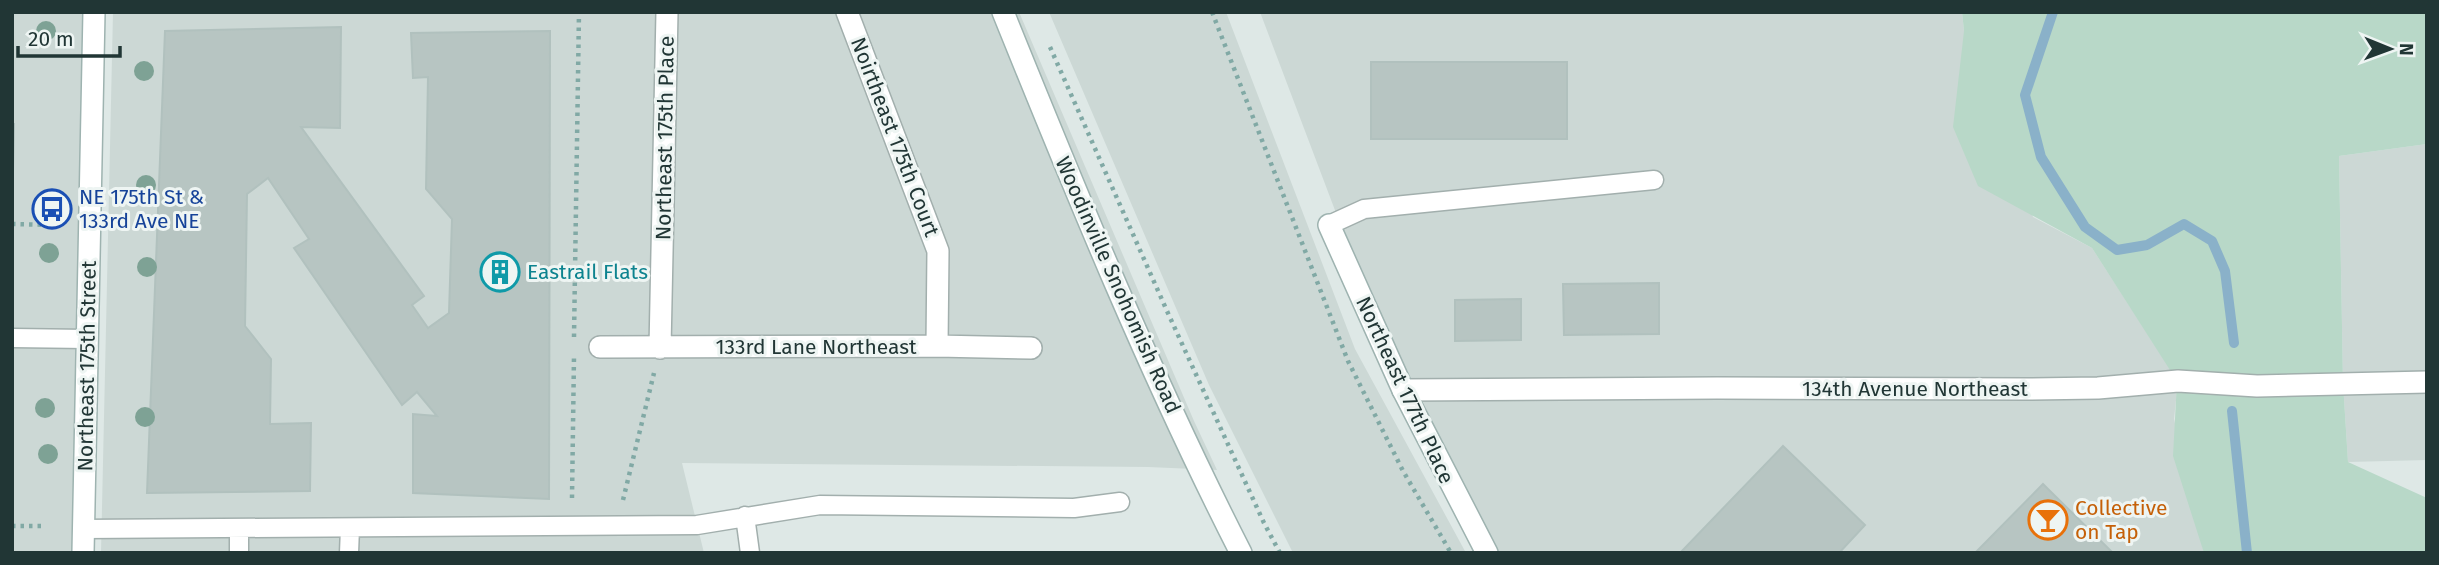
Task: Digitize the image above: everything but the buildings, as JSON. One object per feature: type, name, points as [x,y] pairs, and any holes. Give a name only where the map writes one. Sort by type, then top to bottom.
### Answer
[{"type":"street","name":"Northeast 175th Street","points":[[83,553],[94,12]]},
{"type":"street","name":"Northeast 175th Place","points":[[660,348],[667,12]]},
{"type":"street","name":"Noirtheast 175th Court","points":[[847,12],[938,251],[937,346]]},
{"type":"street","name":"Woodinville Snohomish Road","points":[[1003,12],[1077,195],[1166,399],[1241,553]]},
{"type":"street","name":"Northeast 177th Place","points":[[1329,225],[1403,390],[1487,553]]},
{"type":"street","name":"133rd Lane Northeast","points":[[600,347],[1031,348]]},
{"type":"street","name":"134th Avenue Northeast","points":[[1403,390],[2029,389],[2098,388],[2178,381],[2257,386],[2427,382]]},
{"type":"lane","points":[[1329,225],[1364,209],[1654,180]]},
{"type":"lane","points":[[12,338],[87,339]]},
{"type":"lane","points":[[83,529],[697,525],[820,505],[1074,508],[1120,502]]},
{"type":"lane","points":[[745,516],[750,553]]},
{"type":"lane","points":[[239,528],[239,553]]},
{"type":"lane","points":[[349,553],[350,528]]},
{"type":"path","points":[[572,498],[579,12]]},
{"type":"path","points":[[1047,39],[1172,324],[1280,553]]},
{"type":"path","points":[[12,224],[54,225]]},
{"type":"path","points":[[617,526],[660,348]]},
{"type":"path","points":[[12,526],[41,526]]},
{"type":"shaded area","points":[[12,12],[94,12],[83,553],[12,553]]},
{"type":"shaded area","points":[[113,12],[1019,12],[1217,470],[682,463],[704,553],[101,553]]},
{"type":"shaded area","points":[[1049,12],[1226,12],[1355,349],[1466,553],[1293,553],[1209,385]]},
{"type":"shaded area","points":[[1260,12],[1962,12],[1964,31],[2033,217],[2092,248],[2178,381],[2174,419],[2204,553],[1487,553],[1403,390]]},
{"type":"shaded area","points":[[2427,144],[2427,460],[2348,462],[2343,383],[2339,156]]},
{"type":"green space","points":[[1962,12],[2427,12],[2427,144],[2339,156],[2343,383],[2348,462],[2427,498],[2427,553],[2204,553],[2173,456],[2177,381],[2092,248],[1978,186],[1953,127],[1964,31]]},
{"type":"waterway","points":[[2053,12],[2025,95],[2041,157],[2085,227],[2117,250],[2147,245],[2184,224],[2212,241],[2225,271],[2234,343]]},
{"type":"waterway","points":[[2232,411],[2247,553]]},
{"type":"place","name":"NE 175th St & 133rd Ave NE","points":[[52,209]]},
{"type":"place","name":"Eastrail Flats","points":[[500,272]]},
{"type":"place","name":"Collective on Tap","points":[[2048,520]]}]
